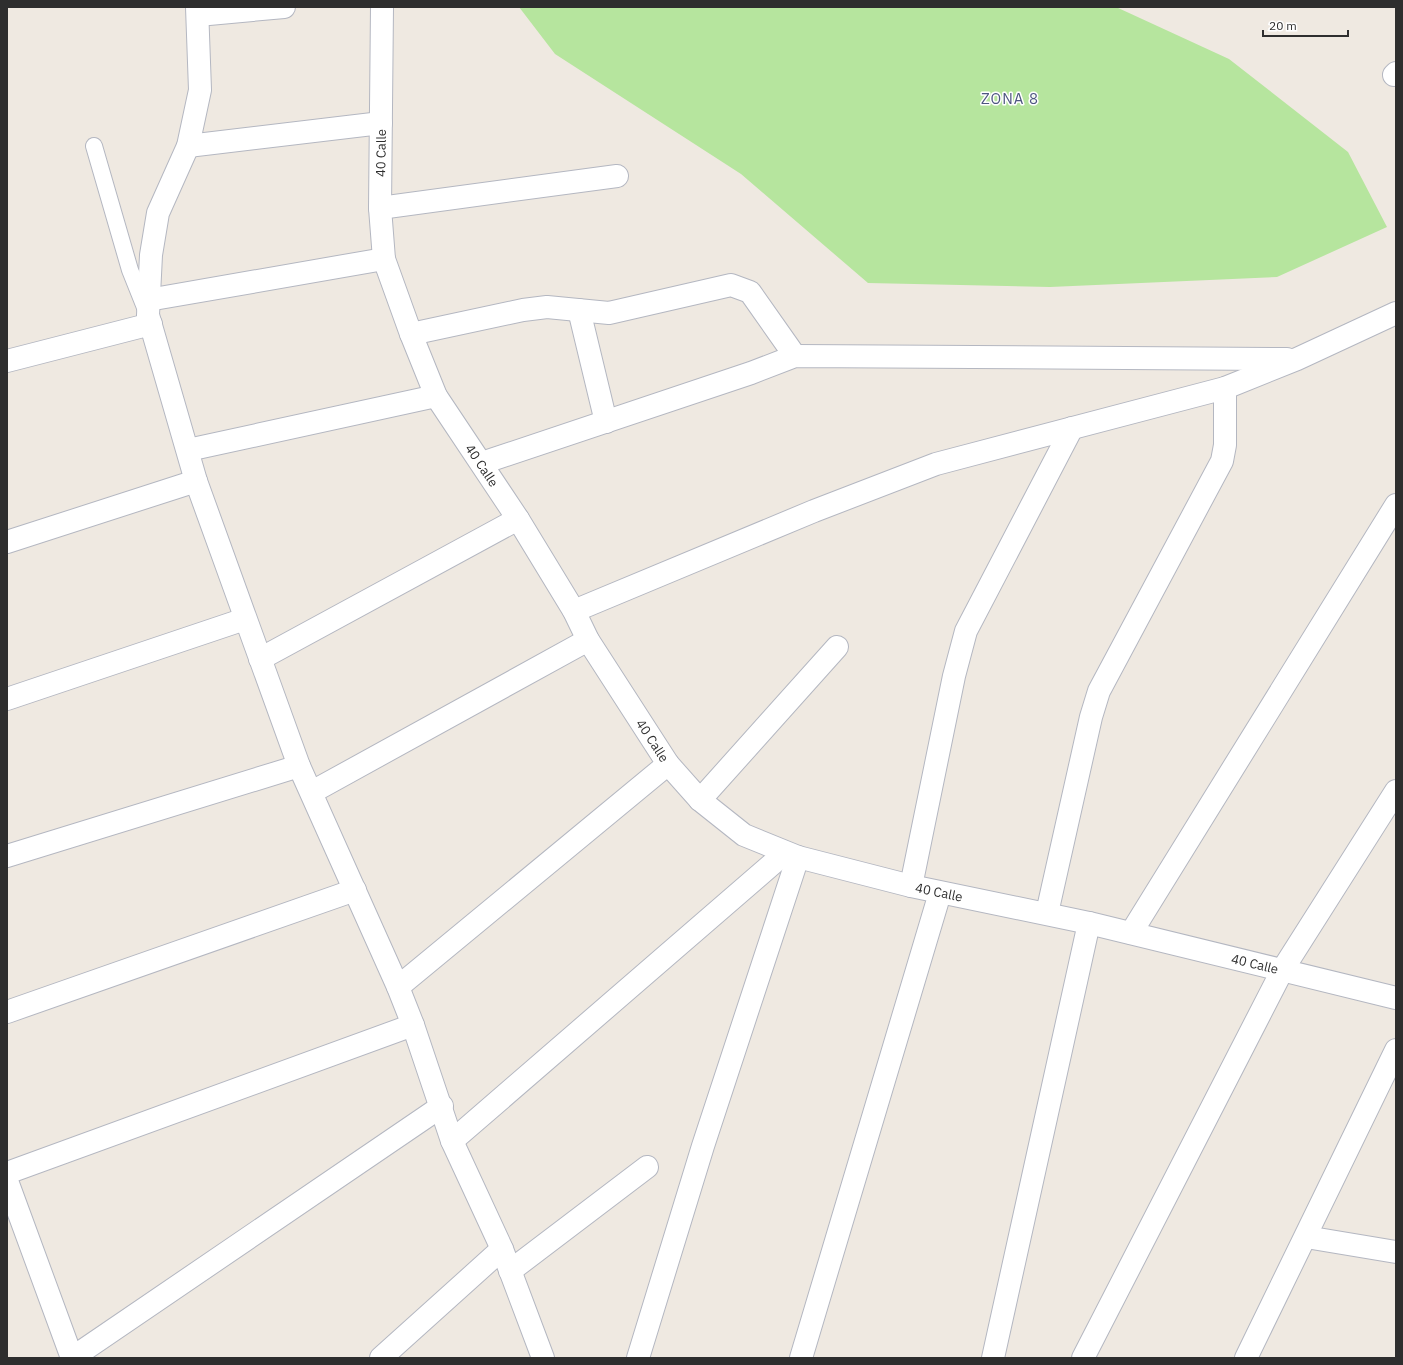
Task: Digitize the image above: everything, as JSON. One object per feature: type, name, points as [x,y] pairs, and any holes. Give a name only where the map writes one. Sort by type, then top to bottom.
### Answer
[{"type":"street","points":[[284,7],[198,11],[200,90],[188,146],[158,213],[151,255],[149,313],[196,481],[299,766],[312,792],[398,987],[442,1106],[452,1141],[502,1249],[543,1358]]},
{"type":"street","name":"40 Calle","points":[[382,7],[380,208],[384,259],[411,334],[436,396],[518,519],[574,611],[588,640],[668,764],[700,800],[744,835],[791,855],[912,886],[1047,913],[1283,969],[1396,998]]},
{"type":"street","points":[[188,146],[381,123]]},
{"type":"street","points":[[380,208],[617,176]]},
{"type":"street","points":[[7,361],[149,313],[384,259]]},
{"type":"street","points":[[411,334],[523,310],[547,307],[609,313],[731,285],[750,292],[795,356]]},
{"type":"street","points":[[579,310],[606,422]]},
{"type":"street","points":[[574,611],[814,511],[936,464],[1225,388],[1297,359],[1396,312]]},
{"type":"street","points":[[482,463],[606,422],[795,356],[1297,359]]},
{"type":"street","points":[[1047,913],[1091,717],[1099,691],[1222,461],[1225,445],[1225,388]]},
{"type":"street","points":[[188,450],[436,396]]},
{"type":"street","points":[[912,886],[954,676],[966,631],[1072,428]]},
{"type":"street","points":[[7,542],[196,481]]},
{"type":"street","points":[[1131,933],[1396,504]]},
{"type":"street","points":[[260,659],[518,519]]},
{"type":"street","points":[[7,699],[245,619]]},
{"type":"street","points":[[312,792],[588,640]]},
{"type":"street","points":[[700,800],[837,647]]},
{"type":"street","points":[[398,987],[668,764]]},
{"type":"street","points":[[7,856],[299,766]]},
{"type":"street","points":[[1083,1358],[1283,969],[1396,792]]},
{"type":"street","points":[[452,1141],[791,855]]},
{"type":"street","points":[[638,1358],[791,855]]},
{"type":"street","points":[[7,1012],[355,890]]},
{"type":"street","points":[[802,1358],[940,892]]},
{"type":"street","points":[[993,1358],[1089,923]]},
{"type":"street","points":[[7,1173],[413,1025]]},
{"type":"street","points":[[1246,1358],[1396,1050]]},
{"type":"street","points":[[7,1181],[72,1358],[442,1106]]},
{"type":"street","points":[[510,1271],[647,1167]]},
{"type":"street","points":[[1306,1237],[1396,1252]]},
{"type":"street","points":[[381,1358],[502,1249]]},
{"type":"lane","points":[[94,146],[130,270],[149,313]]},
{"type":"green space","points":[[519,7],[1116,7],[1229,59],[1348,152],[1387,227],[1277,277],[1050,287],[868,283],[741,174],[555,54]]},
{"type":"district","name":"ZONA 8","points":[[1010,98]]}]
